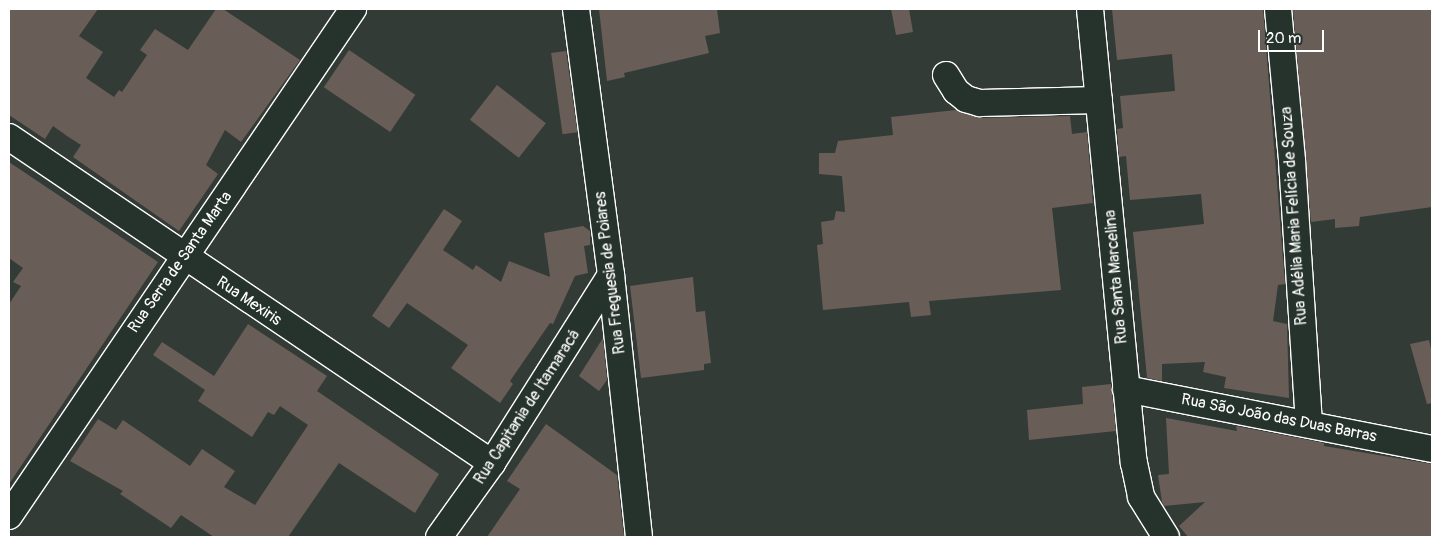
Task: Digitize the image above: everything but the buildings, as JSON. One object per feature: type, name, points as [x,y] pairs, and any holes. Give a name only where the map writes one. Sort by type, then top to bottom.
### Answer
[{"type":"street","name":"Rua Serra de Santa Marta","points":[[9,516],[18,484],[183,257],[353,9]]},
{"type":"street","name":"Rua Freguesia de Poiares","points":[[576,9],[611,275],[639,537]]},
{"type":"street","name":"Rua Santa Marcelina","points":[[1090,9],[1134,463],[1141,497],[1166,537]]},
{"type":"street","name":"Rua Adélia Maria Felícia de Souza","points":[[1278,9],[1292,161],[1309,424]]},
{"type":"street","points":[[946,75],[956,91],[966,100],[980,102],[1099,100]]},
{"type":"street","name":"Rua Mexiris","points":[[9,136],[183,257],[492,463]]},
{"type":"street","name":"Rua Capitania de Itamaracá","points":[[439,537],[492,463],[611,275]]},
{"type":"street","name":"Rua São João das Duas Barras","points":[[1126,389],[1432,448]]}]
